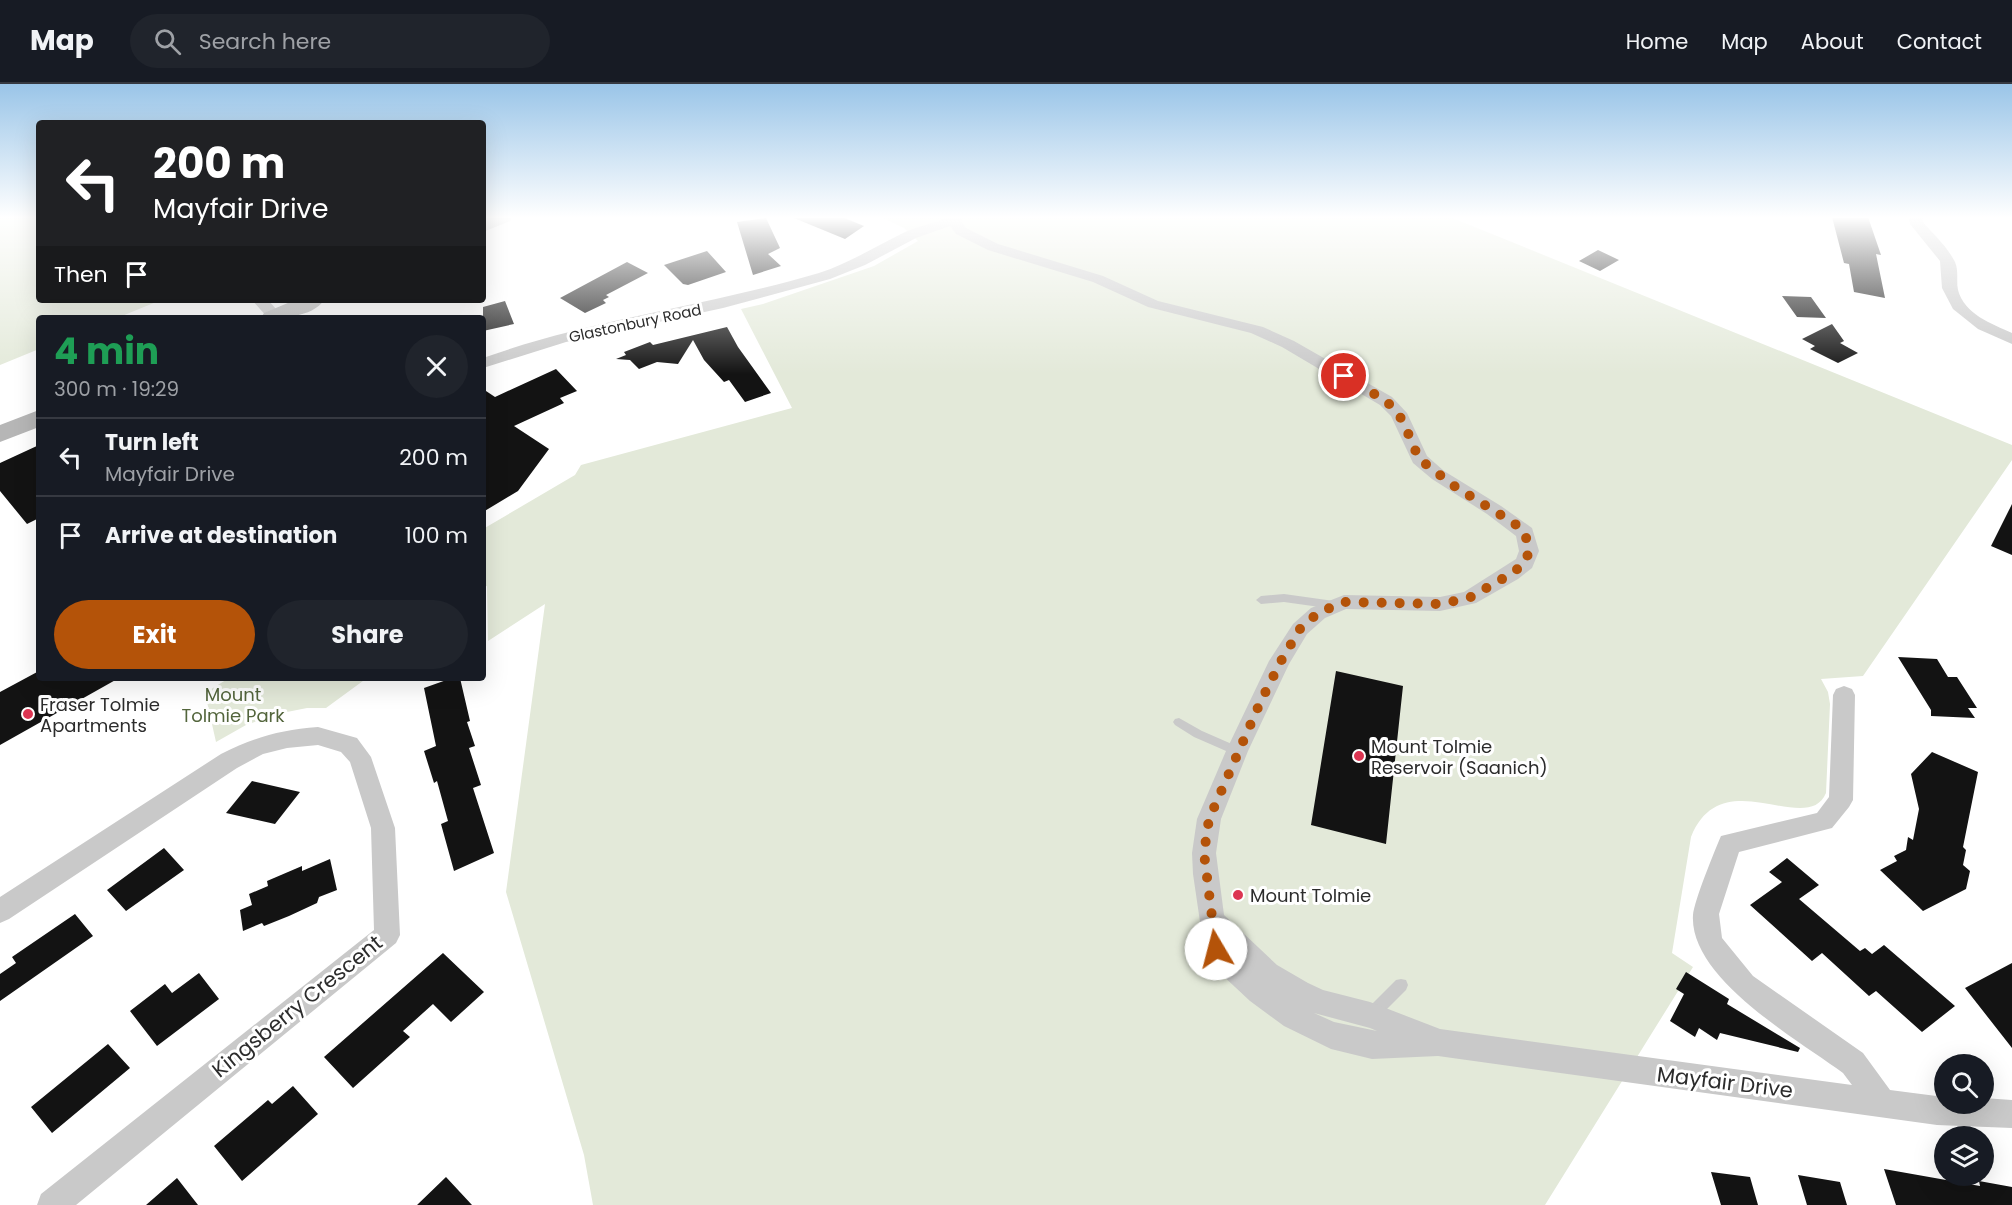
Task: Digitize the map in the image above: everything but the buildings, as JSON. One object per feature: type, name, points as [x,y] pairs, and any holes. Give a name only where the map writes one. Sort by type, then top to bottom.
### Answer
[{"type":"main road","points":[[281,315],[307,303]]},
{"type":"main road","points":[[0,434],[36,419]]},
{"type":"street","name":"Glastonbury Road","points":[[486,362],[531,346],[734,301],[841,269]]},
{"type":"street","name":"Mayfair Drive","points":[[1066,269],[1098,279],[1153,304],[1257,330],[1288,344],[1386,401],[1398,413],[1419,459],[1457,488],[1514,523],[1525,533],[1528,541],[1529,551],[1525,563],[1511,574],[1469,598],[1440,604],[1344,602],[1318,613],[1300,629],[1281,661],[1237,751],[1209,819],[1204,853],[1216,949],[1259,992],[1294,1017],[1330,1035],[1372,1045],[1438,1042],[1937,1111],[2012,1114]]},
{"type":"street","points":[[1950,269],[1950,290],[1963,311],[2012,339]]},
{"type":"street","points":[[262,303],[272,315]]},
{"type":"street","points":[[1844,695],[1841,800],[1824,821],[1730,844],[1706,914],[1710,943],[1744,985],[1853,1063],[1881,1102]]},
{"type":"street","name":"Kingsberry Crescent","points":[[0,911],[229,761],[258,746],[287,739],[318,736],[349,745],[360,757],[383,828],[387,935],[52,1205]]},
{"type":"street","name":"Mayfair Drive","points":[[1212,920],[1268,974],[1320,1002],[1370,1015],[1438,1042]]},
{"type":"lane","points":[[1261,600],[1284,598],[1334,605]]},
{"type":"lane","points":[[1179,722],[1198,734],[1237,751]]},
{"type":"lane","points":[[1370,1015],[1401,986]]},
{"type":"green space","points":[[0,269],[36,269],[36,303],[154,303],[124,315],[36,315],[36,350],[0,365]]},
{"type":"green space","points":[[864,269],[1579,269],[2012,445],[2012,460],[1863,676],[1821,679],[1828,692],[1830,704],[1826,793],[1816,805],[1801,808],[1742,801],[1722,804],[1705,815],[1691,837],[1672,953],[1693,967],[1545,1205],[593,1205],[584,1155],[506,892],[545,604],[488,641],[486,527],[575,475],[581,465],[792,408],[741,309],[763,304]]},
{"type":"green space","name":"Mount Tolmie Park","points":[[224,681],[363,681],[326,708],[307,708],[277,714],[246,725],[216,742],[205,693]]},
{"type":"place","name":"Fraser Tolmie Apartments","points":[[28,714]]},
{"type":"place","name":"Mount Tolmie Reservoir (Saanich)","points":[[1359,756]]},
{"type":"place","name":"Mount Tolmie","points":[[1238,895]]},
{"type":"route","points":[[1216,949],[1205,874],[1204,853],[1209,819],[1260,703],[1300,629],[1318,613],[1344,602],[1440,604],[1469,598],[1511,574],[1525,563],[1529,551],[1525,533],[1514,523],[1457,488],[1419,459],[1398,413],[1386,401],[1344,376]]}]
